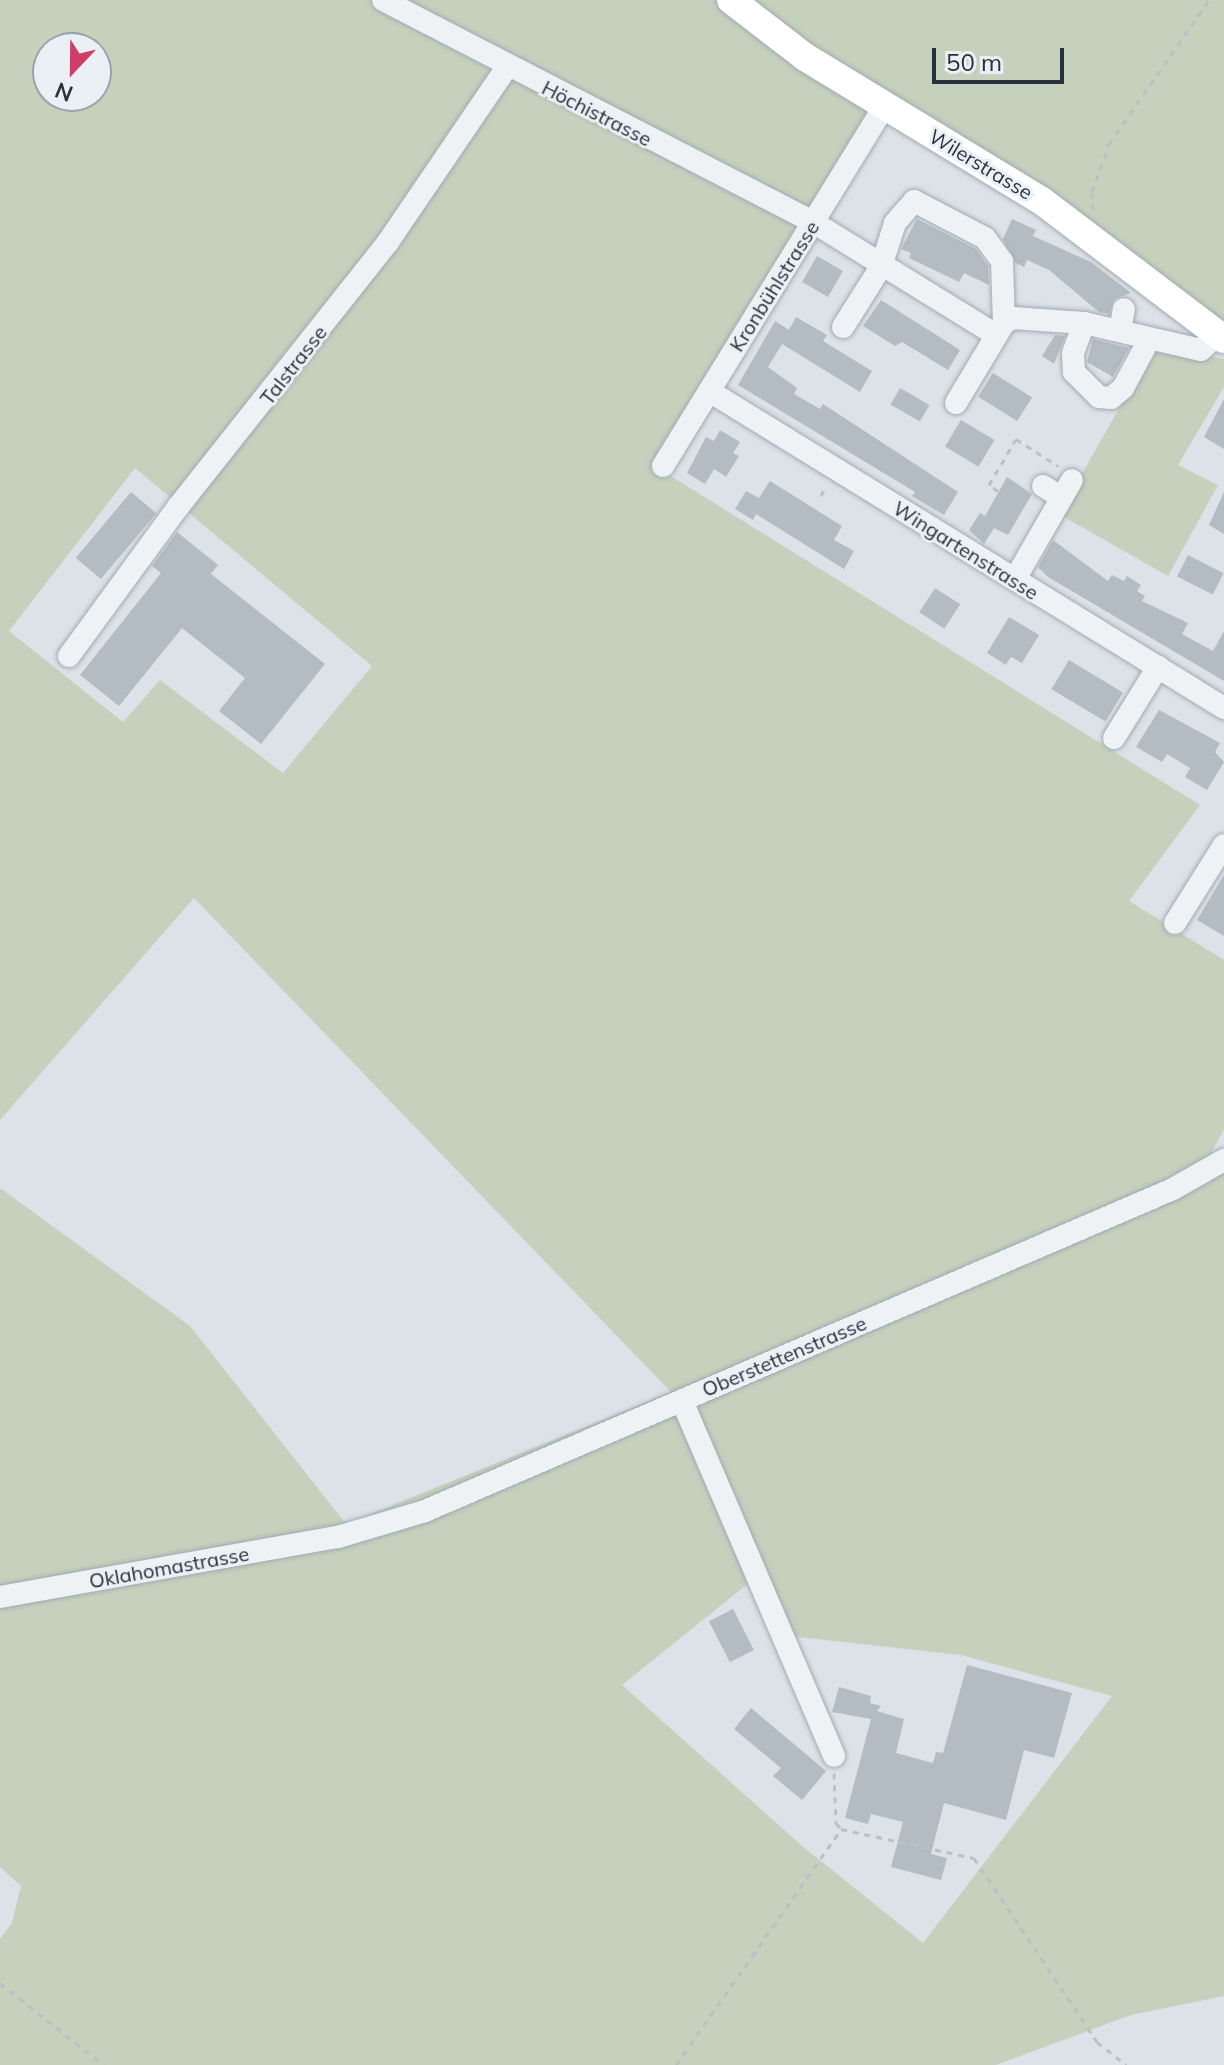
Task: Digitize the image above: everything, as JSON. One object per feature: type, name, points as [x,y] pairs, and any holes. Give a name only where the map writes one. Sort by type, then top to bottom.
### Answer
[{"type":"main road","name":"Wilerstrasse","points":[[731,0],[781,40],[1095,238],[1221,337]]},
{"type":"street","name":"Höchistrasse","points":[[383,0],[507,67],[813,222],[881,267],[1004,325]]},
{"type":"street","name":"Talstrasse","points":[[69,656],[178,507],[388,242],[507,67]]},
{"type":"street","name":"Kronbühlstrasse","points":[[663,466],[885,105]]},
{"type":"street","points":[[843,327],[881,267],[905,205],[914,201],[985,238],[1002,261],[1004,325],[956,403]]},
{"type":"street","points":[[1004,325],[1122,320],[1149,340],[1201,350],[1221,337]]},
{"type":"street","points":[[1084,323],[1073,354],[1074,372],[1089,379],[1099,397],[1111,398],[1135,370],[1149,340]]},
{"type":"street","name":"Wingartenstrasse","points":[[709,391],[1224,708]]},
{"type":"street","points":[[1015,579],[1059,482]]},
{"type":"street","points":[[1114,738],[1158,667]]},
{"type":"street","points":[[1175,923],[1224,845]]},
{"type":"street","name":"Oberstettenstrasse","points":[[338,1537],[425,1511],[1173,1189],[1224,1160]]},
{"type":"street","points":[[682,1401],[834,1756]]},
{"type":"street","name":"Oklahomastrasse","points":[[0,1597],[338,1537]]},
{"type":"path","points":[[1095,238],[1092,192],[1099,163],[1209,0]]},
{"type":"path","points":[[998,491],[989,485],[1016,439],[1059,482]]},
{"type":"path","points":[[834,1756],[836,1823],[841,1829],[974,1858],[1097,2042],[1126,2065]]},
{"type":"path","points":[[676,2065],[841,1829]]},
{"type":"path","points":[[0,1983],[104,2065]]},
{"type":"green space","points":[[0,0],[1224,0],[1224,327],[882,91],[653,465],[1200,805],[1129,901],[1224,960],[1224,1129],[1211,1153],[1224,1169],[1224,1996],[1131,2015],[996,2065],[0,2065],[0,1939],[12,1923],[21,1886],[0,1867],[0,1188],[190,1326],[346,1524],[671,1392],[194,898],[0,1120]],"holes":[[[135,468],[372,666],[283,773],[160,680],[123,722],[9,631]],[[760,1574],[789,1636],[961,1655],[1112,1696],[923,1943],[801,1845],[622,1685]]]},
{"type":"green space","points":[[1154,347],[1224,359],[1224,387],[1178,465],[1218,485],[1168,576],[1059,514]]},
{"type":"building","points":[[917,219],[976,249],[988,266],[989,285],[964,273],[959,282],[909,258],[911,253],[901,249]]},
{"type":"building","points":[[1012,219],[1036,230],[1033,236],[1091,262],[1131,293],[1114,299],[1109,314],[1099,312],[1049,270],[1027,260],[1024,267],[1016,263],[1003,239]]},
{"type":"building","points":[[817,256],[843,271],[828,297],[802,282]]},
{"type":"building","points":[[881,300],[960,350],[948,370],[902,342],[895,346],[863,326]]},
{"type":"building","points":[[796,317],[827,335],[823,341],[872,371],[860,392],[782,344],[768,367],[797,388],[794,394],[820,409],[823,404],[958,492],[944,515],[912,496],[915,492],[738,385],[775,321],[789,330]]},
{"type":"building","points":[[1055,335],[1065,336],[1054,364],[1042,356]]},
{"type":"building","points":[[1093,339],[1129,348],[1113,377],[1087,362]]},
{"type":"building","points":[[993,373],[1032,397],[1017,421],[978,397]]},
{"type":"building","points":[[900,388],[929,405],[920,421],[890,404]]},
{"type":"building","points":[[1224,399],[1224,449],[1204,437]]},
{"type":"building","points":[[961,420],[994,440],[978,467],[945,447]]},
{"type":"building","points":[[720,430],[740,442],[733,453],[739,456],[726,477],[714,469],[705,484],[687,473],[706,437],[714,441]]},
{"type":"building","points":[[1007,477],[1032,494],[1008,535],[994,528],[984,544],[969,530],[980,513],[985,516]]},
{"type":"building","points":[[770,481],[842,526],[834,540],[854,551],[844,569],[756,514],[753,520],[735,509],[746,491],[759,498]]},
{"type":"building","points":[[131,492],[156,513],[101,579],[76,558]]},
{"type":"building","points":[[1224,492],[1224,534],[1209,525]]},
{"type":"building","points":[[177,532],[218,565],[211,574],[325,664],[261,744],[219,711],[245,678],[182,628],[119,706],[80,675],[161,573],[152,566]]},
{"type":"building","points":[[1053,540],[1108,581],[1112,575],[1124,581],[1127,576],[1141,585],[1137,591],[1145,596],[1142,601],[1188,623],[1182,634],[1213,651],[1224,631],[1224,681],[1048,577],[1038,567]]},
{"type":"building","points":[[1188,555],[1224,573],[1213,595],[1177,576]]},
{"type":"building","points":[[935,588],[960,604],[944,629],[919,612]]},
{"type":"building","points":[[1009,617],[1039,635],[1022,663],[1011,657],[1006,665],[987,653]]},
{"type":"building","points":[[1069,660],[1123,692],[1105,722],[1051,689]]},
{"type":"building","points":[[1159,710],[1220,743],[1215,752],[1224,762],[1207,790],[1185,777],[1190,768],[1167,754],[1162,762],[1136,747]]},
{"type":"building","points":[[1224,875],[1224,936],[1197,920]]},
{"type":"building","points":[[733,1609],[754,1650],[730,1662],[709,1621]]},
{"type":"building","points":[[967,1665],[1072,1693],[1054,1758],[1024,1750],[1006,1820],[944,1803],[931,1854],[947,1858],[941,1880],[891,1867],[903,1822],[871,1814],[868,1824],[845,1818],[871,1719],[832,1712],[839,1687],[871,1696],[870,1703],[881,1706],[877,1711],[904,1719],[896,1753],[933,1763],[936,1752],[943,1753]]},
{"type":"building","points":[[751,1708],[826,1771],[802,1800],[773,1776],[781,1768],[734,1729]]}]
